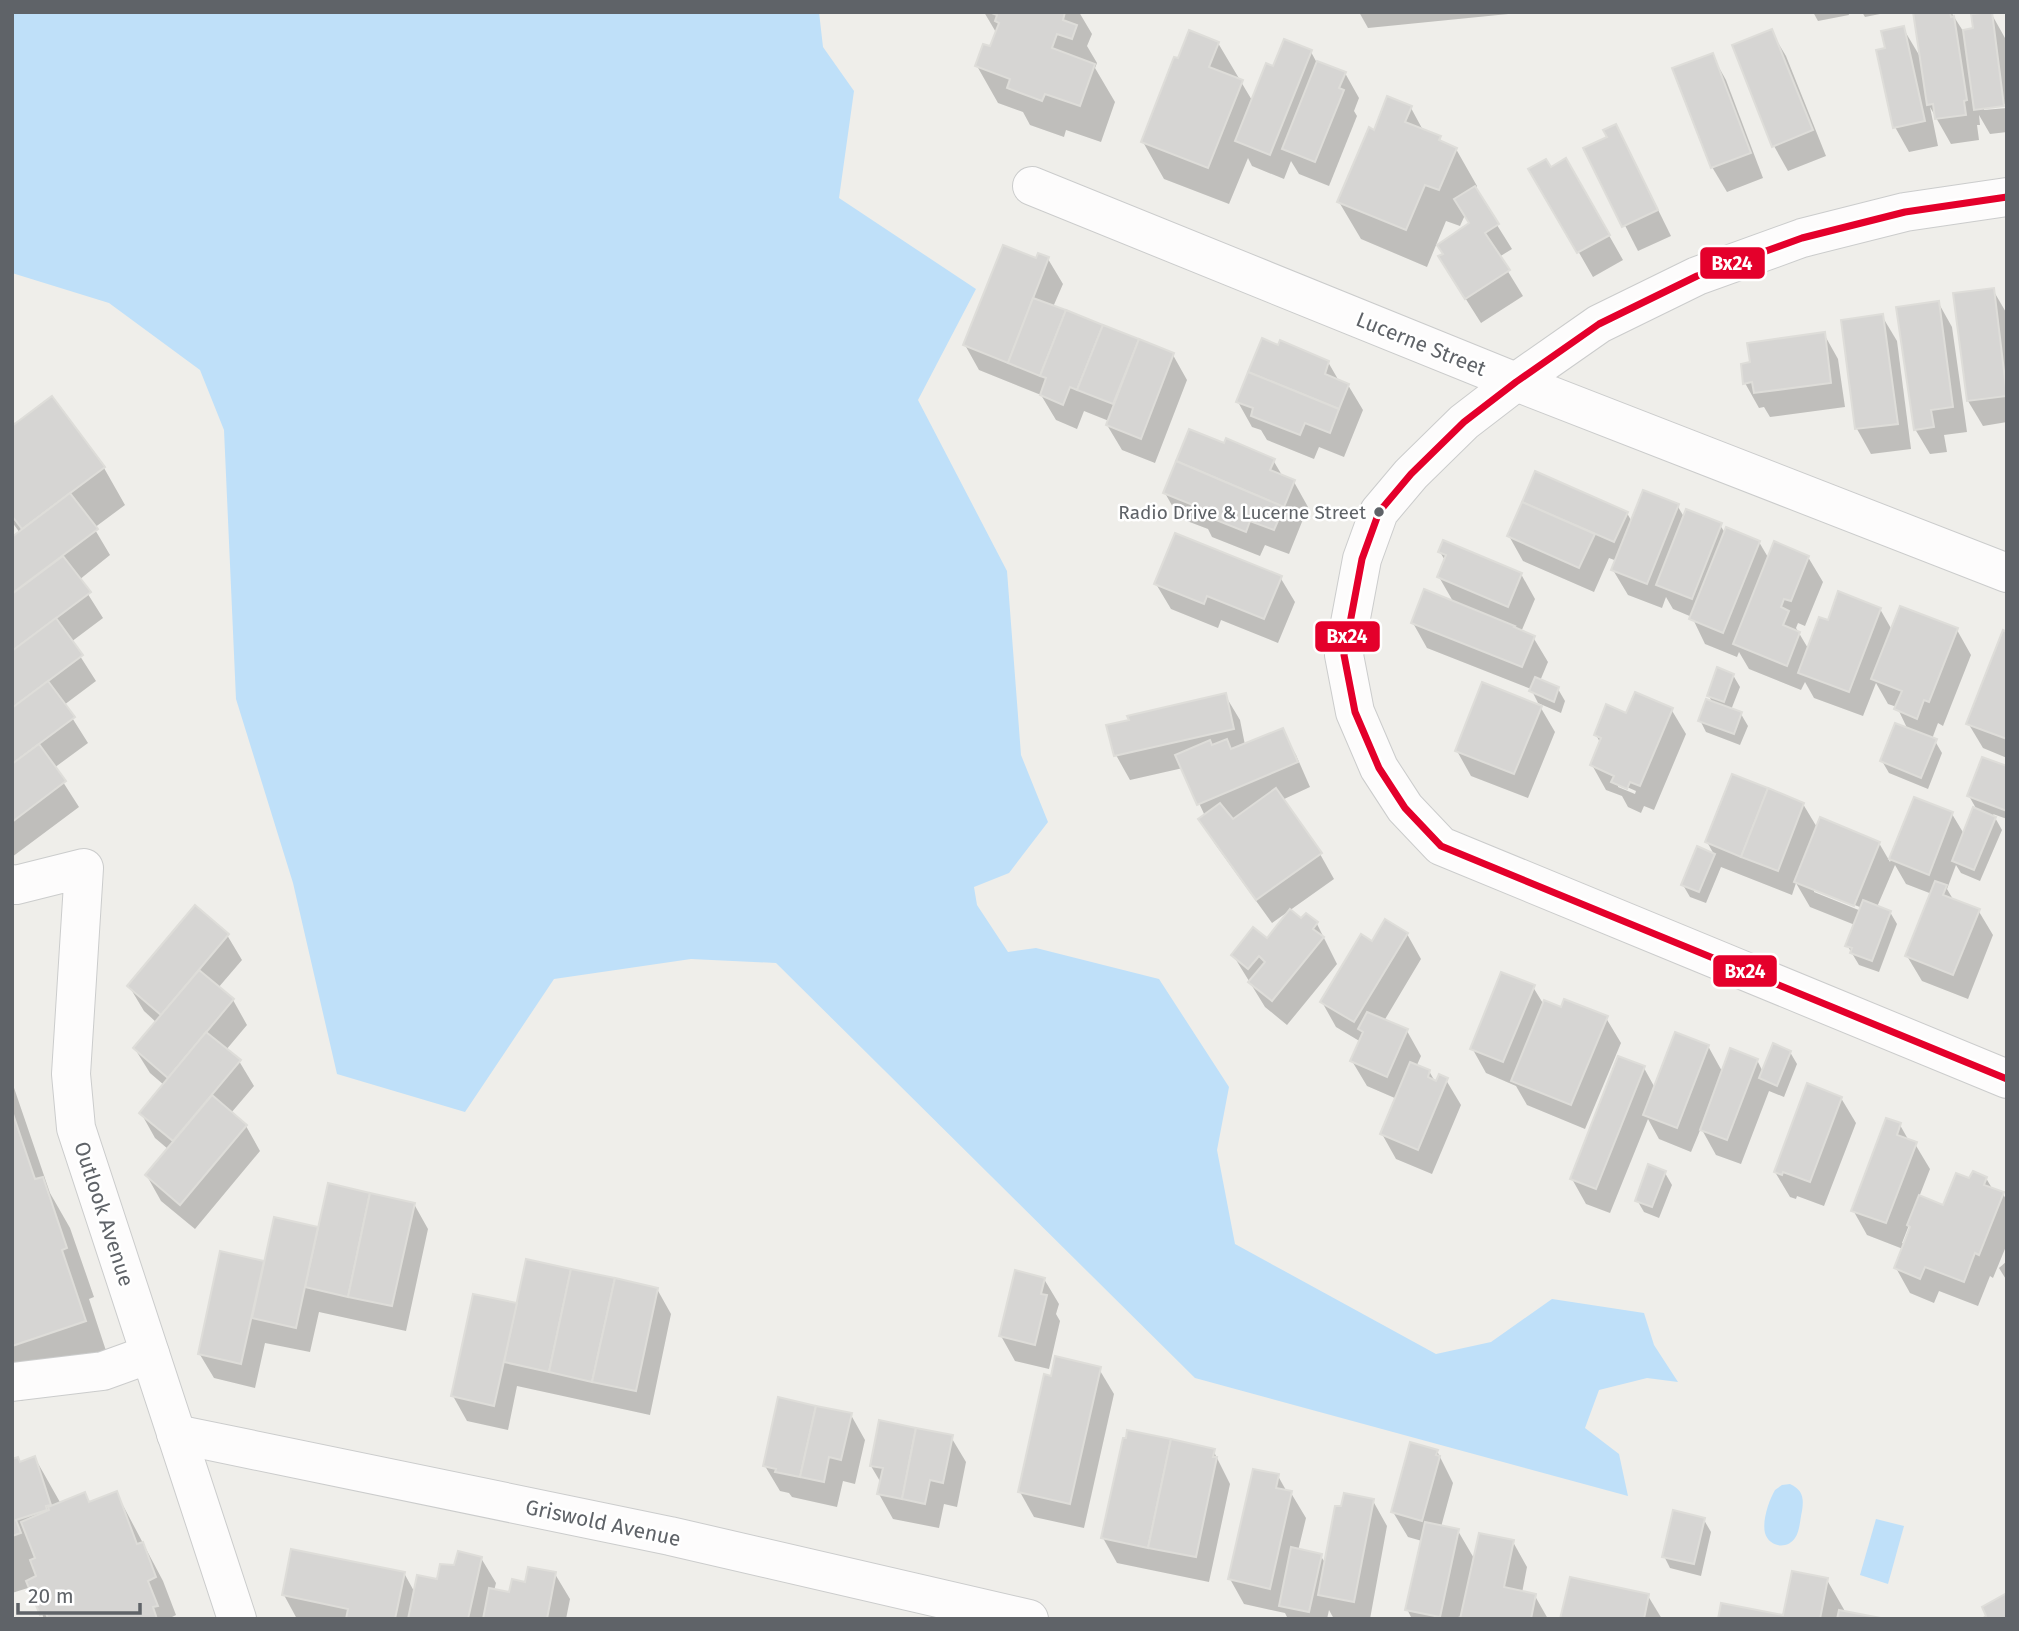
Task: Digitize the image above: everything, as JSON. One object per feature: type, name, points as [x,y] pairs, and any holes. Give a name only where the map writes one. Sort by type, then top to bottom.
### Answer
[{"type":"street","name":"Lucerne Street","points":[[1032,186],[1516,382],[2007,573]]},
{"type":"street","points":[[2007,197],[1905,212],[1802,238],[1697,276],[1599,324],[1464,422],[1411,474],[1379,512],[1362,559],[1344,655],[1355,712],[1378,768],[1405,807],[1441,846],[2007,1079]]},
{"type":"street","name":"Outlook Avenue","points":[[12,884],[84,868],[71,1074],[76,1128],[237,1619]]},
{"type":"street","points":[[12,1382],[103,1371],[150,1354]]},
{"type":"street","name":"Griswold Avenue","points":[[176,1434],[670,1536],[1029,1619]]},
{"type":"water","points":[[12,12],[819,12],[823,47],[854,91],[839,198],[976,289],[918,400],[1007,571],[1021,755],[1048,822],[1009,873],[974,887],[977,905],[1008,952],[1036,948],[1159,979],[1229,1087],[1217,1150],[1235,1244],[1436,1354],[1491,1342],[1552,1299],[1644,1313],[1654,1345],[1678,1382],[1647,1378],[1599,1390],[1585,1428],[1619,1454],[1628,1496],[1195,1378],[776,963],[691,959],[554,979],[465,1112],[337,1074],[293,883],[236,699],[224,430],[200,370],[109,303],[12,273]]},
{"type":"water","points":[[1790,1484],[1798,1489],[1803,1498],[1800,1525],[1792,1542],[1778,1545],[1767,1538],[1765,1517],[1775,1490]]},
{"type":"water","points":[[1876,1519],[1904,1526],[1888,1584],[1860,1575]]},
{"type":"building","points":[[989,12],[1065,12],[1063,20],[1077,25],[1072,39],[1057,34],[1052,48],[1095,64],[1080,106],[1045,94],[1042,101],[1007,88],[1010,79],[975,66],[983,44],[990,46],[999,23],[995,21],[997,15]]},
{"type":"building","points":[[1913,12],[1950,12],[1951,17],[1954,16],[1967,100],[1964,101],[1966,115],[1935,119],[1933,104],[1927,105]]},
{"type":"building","points":[[1992,12],[2004,106],[1974,110],[1963,30],[1973,28],[1971,14]]},
{"type":"building","points":[[1904,26],[1925,121],[1893,128],[1876,50],[1885,48],[1881,31]]},
{"type":"building","points":[[1772,29],[1813,130],[1772,147],[1732,45]]},
{"type":"building","points":[[1189,30],[1219,42],[1209,67],[1243,80],[1208,168],[1141,142],[1174,57],[1178,58]]},
{"type":"building","points":[[1284,39],[1312,50],[1270,155],[1235,141],[1266,63],[1273,66]]},
{"type":"building","points":[[1713,53],[1751,153],[1711,168],[1672,68]]},
{"type":"building","points":[[1317,61],[1346,72],[1339,88],[1344,90],[1315,162],[1282,149]]},
{"type":"building","points":[[1387,96],[1412,106],[1405,122],[1441,136],[1439,140],[1457,148],[1439,190],[1425,185],[1406,230],[1337,202],[1369,127],[1374,130]]},
{"type":"building","points":[[1616,124],[1658,210],[1622,227],[1583,148],[1607,137],[1603,130]]},
{"type":"building","points":[[1566,158],[1610,235],[1577,253],[1528,169],[1546,159],[1551,167]]},
{"type":"building","points":[[1475,186],[1499,224],[1485,233],[1510,270],[1465,299],[1438,256],[1443,254],[1437,245],[1469,223],[1454,199]]},
{"type":"building","points":[[1003,245],[1036,258],[1038,253],[1049,257],[1008,363],[963,345]]},
{"type":"building","points":[[1994,288],[2007,396],[1967,401],[1953,293]]},
{"type":"building","points":[[1033,298],[1066,310],[1040,376],[1008,363]]},
{"type":"building","points":[[1939,301],[1953,407],[1931,410],[1934,427],[1914,430],[1896,307]]},
{"type":"building","points":[[1066,310],[1103,325],[1077,390],[1070,387],[1063,405],[1040,395],[1046,378],[1040,376]]},
{"type":"building","points":[[1883,314],[1898,424],[1855,429],[1841,320]]},
{"type":"building","points":[[1103,325],[1139,339],[1113,404],[1077,390]]},
{"type":"building","points":[[1825,332],[1831,383],[1754,393],[1752,382],[1743,384],[1741,364],[1750,362],[1747,343]]},
{"type":"building","points":[[1262,338],[1278,345],[1280,340],[1329,361],[1325,374],[1349,384],[1339,409],[1248,372]]},
{"type":"building","points":[[1139,339],[1174,353],[1141,439],[1106,425]]},
{"type":"building","points":[[1248,372],[1339,409],[1330,433],[1305,423],[1300,435],[1251,416],[1253,408],[1236,402]]},
{"type":"building","points":[[52,396],[105,467],[22,529],[12,516],[12,426]]},
{"type":"building","points":[[1189,429],[1224,443],[1226,438],[1275,459],[1270,470],[1295,480],[1284,507],[1176,461]]},
{"type":"building","points":[[1176,461],[1284,507],[1274,530],[1250,521],[1246,532],[1196,512],[1198,507],[1163,493]]},
{"type":"building","points":[[1535,471],[1628,512],[1614,542],[1522,502]]},
{"type":"building","points":[[1643,490],[1679,504],[1647,584],[1611,570]]},
{"type":"building","points":[[70,493],[98,529],[14,592],[12,537]]},
{"type":"building","points":[[1522,502],[1595,534],[1579,568],[1507,536]]},
{"type":"building","points":[[1686,509],[1722,523],[1692,599],[1656,585]]},
{"type":"building","points":[[1726,527],[1760,541],[1723,633],[1689,619]]},
{"type":"building","points":[[1175,533],[1282,576],[1264,619],[1207,596],[1204,604],[1154,584]]},
{"type":"building","points":[[1443,540],[1522,573],[1508,607],[1437,577],[1446,555],[1438,552]]},
{"type":"building","points":[[1774,541],[1809,556],[1791,601],[1784,599],[1781,607],[1789,611],[1783,625],[1800,632],[1787,666],[1733,644]]},
{"type":"building","points":[[63,556],[91,592],[12,651],[12,594]]},
{"type":"building","points":[[1424,589],[1535,636],[1522,667],[1411,623]]},
{"type":"building","points":[[1838,591],[1881,608],[1849,692],[1798,673],[1819,617],[1828,620]]},
{"type":"building","points":[[1900,606],[1958,628],[1929,702],[1924,700],[1917,719],[1894,709],[1902,691],[1871,679]]},
{"type":"building","points":[[56,618],[83,655],[12,708],[12,651]]},
{"type":"building","points":[[2003,630],[2007,632],[2007,739],[1966,724]]},
{"type":"building","points":[[1717,667],[1734,674],[1724,702],[1707,696]]},
{"type":"building","points":[[1535,677],[1559,687],[1554,702],[1529,691]]},
{"type":"building","points":[[48,681],[75,717],[12,764],[12,708]]},
{"type":"building","points":[[1482,682],[1542,706],[1514,774],[1455,751]]},
{"type":"building","points":[[1635,692],[1673,708],[1640,786],[1630,782],[1627,789],[1611,782],[1614,776],[1590,765],[1601,738],[1594,735],[1606,704],[1626,713]]},
{"type":"building","points":[[1226,693],[1234,729],[1114,756],[1106,725],[1129,720],[1127,716]]},
{"type":"building","points":[[1706,699],[1742,712],[1734,734],[1698,721]]},
{"type":"building","points":[[1895,723],[1937,739],[1921,778],[1880,761]]},
{"type":"building","points":[[1283,728],[1298,762],[1197,805],[1175,755],[1210,740],[1212,745],[1227,739],[1231,749]]},
{"type":"building","points":[[39,744],[66,781],[12,822],[12,764]]},
{"type":"building","points":[[1982,757],[2007,766],[2007,811],[1967,796]]},
{"type":"building","points":[[1732,774],[1768,788],[1741,857],[1705,842]]},
{"type":"building","points":[[1276,788],[1322,853],[1256,900],[1198,819],[1220,803],[1233,819]]},
{"type":"building","points":[[1768,788],[1804,803],[1778,871],[1741,857]]},
{"type":"building","points":[[1914,797],[1953,812],[1929,875],[1889,859]]},
{"type":"building","points":[[1973,807],[1996,817],[1974,870],[1952,861]]},
{"type":"building","points":[[1820,817],[1880,842],[1854,906],[1794,882]]},
{"type":"building","points":[[1697,846],[1715,854],[1699,892],[1681,885]]},
{"type":"building","points":[[1935,881],[1947,885],[1943,895],[1980,909],[1953,975],[1905,956]]},
{"type":"building","points":[[1863,900],[1891,911],[1872,961],[1850,953],[1852,948],[1845,946]]},
{"type":"building","points":[[195,905],[229,934],[161,1015],[127,986]]},
{"type":"building","points":[[1290,909],[1301,918],[1306,913],[1318,922],[1313,929],[1324,937],[1272,1001],[1248,982],[1265,962],[1259,956],[1248,969],[1231,955],[1253,927],[1267,938]]},
{"type":"building","points":[[1385,919],[1408,933],[1354,1022],[1320,1002],[1361,934],[1372,941]]},
{"type":"building","points":[[199,970],[234,999],[168,1078],[133,1048]]},
{"type":"building","points":[[1501,972],[1535,985],[1503,1062],[1470,1049]]},
{"type":"building","points":[[1564,999],[1608,1016],[1571,1105],[1511,1081],[1544,1000],[1561,1007]]},
{"type":"building","points":[[1367,1012],[1408,1029],[1387,1077],[1350,1061],[1363,1032],[1358,1029]]},
{"type":"building","points":[[206,1032],[241,1060],[173,1141],[139,1113]]},
{"type":"building","points":[[1675,1032],[1709,1045],[1677,1128],[1643,1115]]},
{"type":"building","points":[[1773,1043],[1791,1051],[1777,1086],[1759,1078]]},
{"type":"building","points":[[1730,1048],[1758,1059],[1727,1140],[1700,1130]]},
{"type":"building","points":[[1618,1056],[1645,1066],[1596,1189],[1570,1179]]},
{"type":"building","points":[[1410,1062],[1430,1070],[1428,1077],[1436,1081],[1439,1074],[1448,1078],[1418,1150],[1380,1134]]},
{"type":"building","points":[[1807,1083],[1842,1097],[1810,1182],[1783,1172],[1782,1175],[1774,1172]]},
{"type":"building","points":[[212,1095],[247,1125],[180,1205],[145,1175]]},
{"type":"building","points":[[12,1111],[35,1179],[43,1177],[67,1248],[62,1250],[86,1321],[12,1346]]},
{"type":"building","points":[[1886,1118],[1901,1123],[1897,1135],[1917,1142],[1886,1223],[1851,1211]]},
{"type":"building","points":[[1648,1164],[1666,1171],[1652,1207],[1635,1201]]},
{"type":"building","points":[[1973,1171],[1987,1177],[1984,1185],[2004,1192],[1979,1255],[1975,1253],[1964,1282],[1925,1267],[1920,1279],[1894,1268],[1919,1195],[1943,1205],[1956,1173],[1969,1178]]},
{"type":"building","points":[[328,1183],[370,1193],[348,1297],[305,1287]]},
{"type":"building","points":[[370,1193],[415,1203],[392,1306],[348,1297]]},
{"type":"building","points":[[274,1217],[318,1227],[296,1328],[252,1318]]},
{"type":"building","points":[[220,1251],[264,1261],[241,1364],[198,1354]]},
{"type":"building","points":[[526,1259],[571,1269],[549,1372],[504,1362]]},
{"type":"building","points":[[571,1269],[615,1278],[592,1382],[549,1372]]},
{"type":"building","points":[[1015,1270],[1045,1278],[1041,1294],[1047,1295],[1035,1345],[999,1336]]},
{"type":"building","points":[[615,1278],[658,1288],[636,1391],[592,1382]]},
{"type":"building","points":[[473,1294],[517,1303],[494,1406],[451,1396]]},
{"type":"building","points":[[1055,1356],[1101,1367],[1070,1504],[1018,1492],[1044,1374],[1051,1376]]},
{"type":"building","points":[[778,1397],[816,1406],[800,1477],[775,1472],[776,1469],[763,1466]]},
{"type":"building","points":[[816,1406],[852,1413],[841,1460],[829,1457],[824,1482],[800,1477]]},
{"type":"building","points":[[879,1420],[916,1428],[902,1499],[877,1494],[883,1468],[870,1466]]},
{"type":"building","points":[[916,1428],[953,1435],[943,1483],[930,1480],[925,1504],[902,1499]]},
{"type":"building","points":[[1127,1430],[1171,1439],[1148,1548],[1101,1538]]},
{"type":"building","points":[[1171,1439],[1215,1449],[1213,1457],[1217,1457],[1196,1557],[1148,1548]]},
{"type":"building","points":[[1410,1442],[1438,1450],[1436,1455],[1440,1456],[1422,1521],[1391,1512]]},
{"type":"building","points":[[35,1456],[51,1505],[46,1506],[47,1510],[16,1520],[21,1533],[12,1536],[12,1459],[18,1457],[20,1462]]},
{"type":"building","points":[[1253,1469],[1279,1474],[1276,1488],[1292,1491],[1270,1589],[1228,1579]]},
{"type":"building","points":[[117,1491],[137,1544],[143,1542],[156,1577],[148,1581],[158,1606],[153,1607],[157,1619],[48,1619],[46,1613],[40,1615],[26,1581],[36,1576],[30,1560],[35,1558],[21,1522],[49,1510],[48,1507],[85,1492],[89,1502]]},
{"type":"building","points":[[1344,1493],[1374,1499],[1354,1602],[1318,1595],[1335,1506],[1341,1506]]},
{"type":"building","points":[[1673,1510],[1705,1518],[1694,1564],[1662,1557]]},
{"type":"building","points":[[1425,1522],[1459,1529],[1440,1617],[1405,1610]]},
{"type":"building","points":[[1479,1533],[1514,1540],[1504,1587],[1536,1594],[1531,1619],[1460,1619]]},
{"type":"building","points":[[1291,1547],[1322,1554],[1309,1612],[1279,1606]]},
{"type":"building","points":[[291,1549],[405,1572],[395,1619],[346,1619],[348,1609],[282,1595]]},
{"type":"building","points":[[458,1551],[482,1557],[468,1619],[408,1619],[417,1575],[437,1579],[440,1564],[454,1565]]},
{"type":"building","points":[[528,1567],[556,1572],[547,1619],[483,1619],[489,1588],[509,1592],[512,1579],[525,1582]]},
{"type":"building","points":[[1792,1571],[1828,1578],[1820,1619],[1718,1619],[1721,1603],[1783,1615]]},
{"type":"building","points":[[1570,1577],[1649,1594],[1644,1619],[1560,1619]]},
{"type":"building","points":[[2007,1593],[2007,1619],[1982,1619],[1986,1616],[1982,1607]]},
{"type":"building","points":[[1839,1610],[1886,1619],[1837,1619]]},
{"type":"transit line","name":"Bx24","points":[[2007,197],[1905,212],[1802,238],[1697,276],[1599,324],[1464,422],[1411,474],[1379,512],[1362,559],[1344,655],[1355,712],[1379,768],[1405,808],[1441,846],[2007,1079]]},
{"type":"place","name":"Radio Drive & Lucerne Street","points":[[1379,512]]}]
